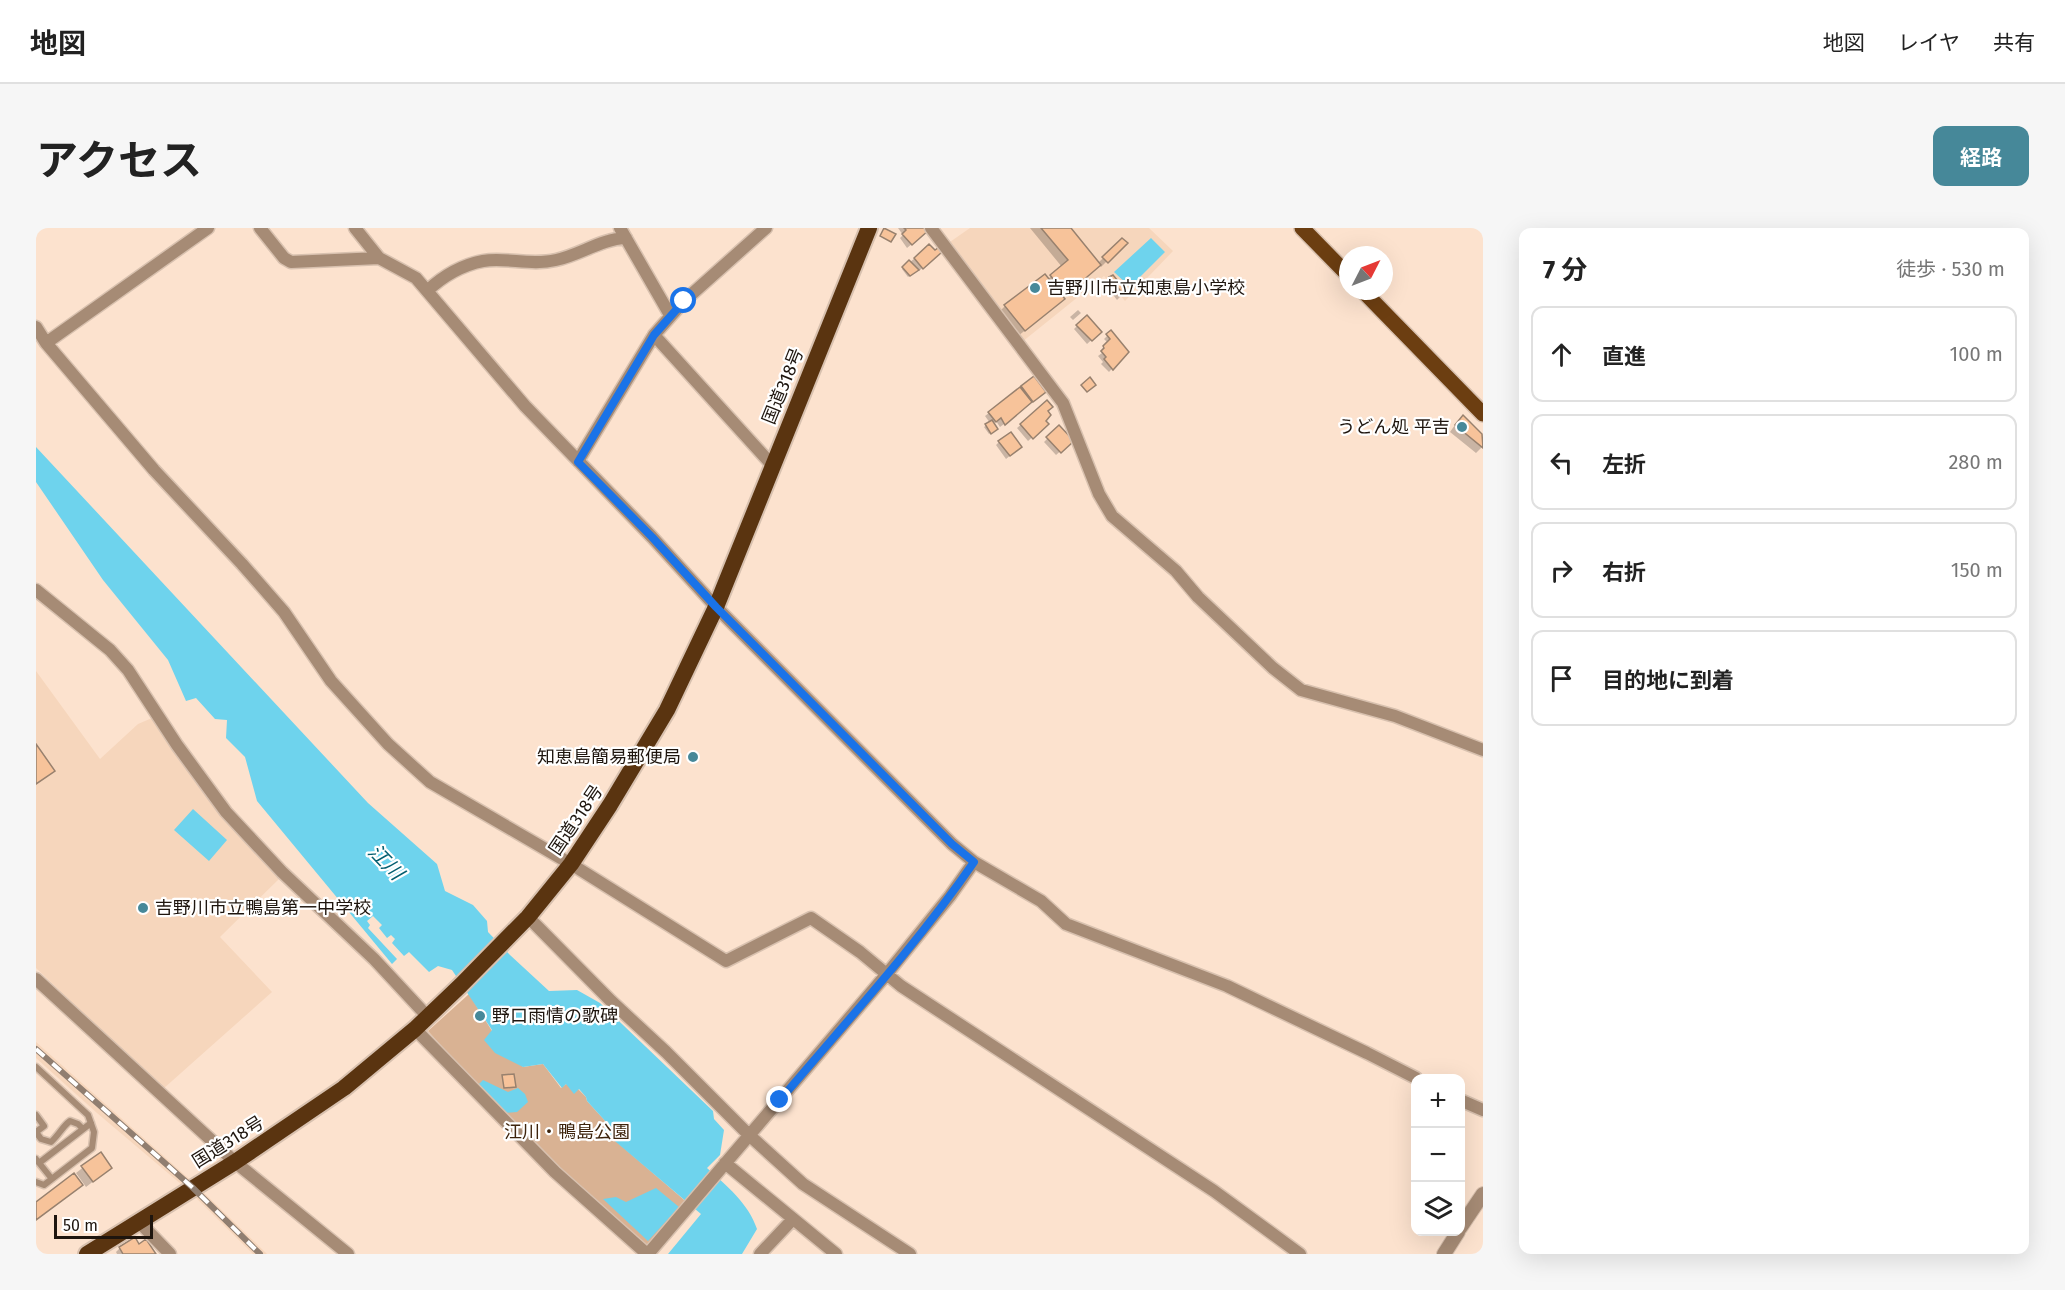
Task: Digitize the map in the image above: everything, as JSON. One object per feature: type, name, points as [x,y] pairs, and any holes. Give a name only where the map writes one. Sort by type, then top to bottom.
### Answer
[{"type":"highway","name":"国道318号","points":[[87,1254],[235,1162],[344,1088],[415,1029],[461,985],[528,916],[572,864],[667,710],[716,607],[869,228]]},
{"type":"main road","points":[[1302,228],[1339,266]]},
{"type":"main road","points":[[1372,300],[1483,414]]},
{"type":"street","points":[[46,343],[208,228]]},
{"type":"street","points":[[260,228],[284,258],[291,262],[379,258]]},
{"type":"street","points":[[355,228],[379,258],[416,278],[525,406],[652,537],[716,607],[952,844],[974,862],[1041,901],[1066,924],[1227,986],[1411,1075]]},
{"type":"street","points":[[578,462],[654,335],[670,315],[766,228]]},
{"type":"street","points":[[932,228],[1063,403],[1099,494],[1112,516],[1176,571],[1198,597],[1273,668],[1301,690],[1395,716],[1483,750]]},
{"type":"street","points":[[427,291],[444,276],[484,261],[542,264],[560,260],[623,233],[670,315]]},
{"type":"street","points":[[36,327],[46,343],[154,470],[284,612],[331,681],[388,744],[430,782],[572,864],[726,961],[811,918],[860,952],[886,975],[1214,1191],[1299,1254]]},
{"type":"street","points":[[654,335],[772,465]]},
{"type":"street","points":[[36,590],[110,650],[122,663],[177,745],[226,812],[282,872],[374,959],[428,1017]]},
{"type":"street","points":[[415,1029],[555,1172],[647,1254],[886,975],[950,896],[974,862]]},
{"type":"street","points":[[528,916],[610,1001],[803,1184],[910,1254]]},
{"type":"street","points":[[36,979],[235,1162],[348,1254]]},
{"type":"street","points":[[1465,1102],[1483,1110]]},
{"type":"street","points":[[722,1167],[794,1219],[836,1254]]},
{"type":"street","points":[[1465,1222],[1483,1194]]},
{"type":"street","points":[[760,1254],[794,1219]]},
{"type":"street","points":[[140,1223],[170,1254]]},
{"type":"street","points":[[1444,1254],[1456,1236]]},
{"type":"lane","points":[[36,1067],[88,1115],[94,1132],[92,1148],[44,1185],[36,1182]]},
{"type":"lane","points":[[36,1115],[44,1125],[36,1132],[41,1139],[51,1142],[59,1135],[63,1126],[70,1121],[83,1129]]},
{"type":"lane","points":[[52,1179],[37,1161],[91,1123]]},
{"type":"shaded area","name":"吉野川市立知恵島小学校","points":[[970,228],[1149,228],[1173,251],[1125,301],[1104,276],[1022,342],[947,244]]},
{"type":"shaded area","name":"吉野川市立鴨島第一中学校","points":[[36,671],[100,759],[138,724],[152,718],[208,798],[279,879],[220,937],[272,992],[163,1089],[36,968]]},
{"type":"shaded area","points":[[36,1042],[196,1185],[267,1254],[253,1254],[188,1190],[36,1058]]},
{"type":"green space","name":"江川・鴨島公園","points":[[469,994],[492,1031],[523,1067],[543,1064],[561,1088],[566,1084],[578,1089],[607,1123],[604,1131],[690,1205],[648,1254],[554,1171],[428,1031]]},
{"type":"water","points":[[1151,238],[1165,252],[1130,287],[1114,272]]},
{"type":"water","name":"江川","points":[[36,447],[368,803],[437,864],[445,891],[473,905],[487,921],[488,932],[510,955],[549,991],[577,990],[600,1003],[713,1111],[714,1119],[724,1130],[720,1155],[707,1168],[743,1203],[757,1229],[742,1254],[668,1254],[701,1214],[603,1131],[607,1123],[579,1089],[574,1094],[566,1084],[562,1088],[543,1064],[523,1067],[495,1053],[484,1040],[492,1030],[452,970],[438,966],[429,972],[409,952],[404,956],[392,943],[395,939],[391,935],[387,938],[379,928],[382,925],[373,916],[367,921],[370,925],[368,928],[397,959],[392,964],[257,801],[245,757],[226,738],[227,720],[215,719],[196,698],[186,701],[168,660],[103,580],[36,482]]},
{"type":"water","points":[[193,809],[227,840],[209,861],[174,830]]},
{"type":"water","points":[[483,1080],[508,1092],[518,1088],[525,1094],[528,1102],[517,1112],[504,1113],[477,1086]]},
{"type":"water","points":[[656,1188],[679,1207],[648,1241],[603,1199],[616,1197],[626,1202]]},
{"type":"building","points":[[884,228],[896,234],[891,242],[880,236]]},
{"type":"building","points":[[904,228],[927,228],[929,230],[912,245],[902,234],[906,230]]},
{"type":"building","points":[[1041,228],[1071,228],[1101,265],[1066,295],[1050,275],[1068,260]]},
{"type":"building","points":[[1122,238],[1128,243],[1108,263],[1102,257]]},
{"type":"building","points":[[929,244],[935,250],[938,248],[942,252],[923,269],[914,258]]},
{"type":"building","points":[[909,260],[919,270],[910,276],[902,267]]},
{"type":"building","points":[[1045,274],[1065,299],[1025,331],[1004,305]]},
{"type":"building","points":[[1113,275],[1127,292],[1124,295],[1109,277]]},
{"type":"building","points":[[1087,315],[1102,332],[1092,341],[1076,325]]},
{"type":"building","points":[[1111,330],[1129,352],[1113,370],[1101,351],[1110,339],[1106,334]]},
{"type":"building","points":[[1034,376],[1046,392],[1033,402],[1021,386]]},
{"type":"building","points":[[1090,377],[1096,385],[1087,392],[1081,385]]},
{"type":"building","points":[[1020,387],[1032,402],[1005,425],[1001,418],[996,422],[988,412]]},
{"type":"building","points":[[1047,400],[1053,407],[1048,411],[1051,415],[1046,421],[1049,424],[1033,439],[1020,424]]},
{"type":"building","points":[[1463,415],[1482,434],[1483,448],[1455,425]]},
{"type":"building","points":[[992,420],[998,429],[991,434],[985,424]]},
{"type":"building","points":[[1059,425],[1074,441],[1061,453],[1046,437]]},
{"type":"building","points":[[1011,432],[1022,447],[1010,456],[998,441]]},
{"type":"building","points":[[36,744],[55,771],[36,784]]},
{"type":"building","points":[[514,1074],[516,1087],[504,1088],[502,1075]]},
{"type":"building","points":[[101,1152],[112,1168],[93,1182],[81,1166]]},
{"type":"building","points":[[74,1173],[83,1185],[36,1220],[36,1202]]},
{"type":"building","points":[[135,1237],[139,1244],[146,1239],[156,1254],[123,1254],[119,1247]]},
{"type":"railway","points":[[36,1049],[192,1187],[260,1254]]},
{"type":"place","name":"吉野川市立知恵島小学校","points":[[1035,288]]},
{"type":"place","name":"うどん処 平吉","points":[[1462,427]]},
{"type":"place","name":"知恵島簡易郵便局","points":[[693,757]]},
{"type":"place","name":"吉野川市立鴨島第一中学校","points":[[143,908]]},
{"type":"place","name":"野口雨情の歌碑","points":[[480,1016]]},
{"type":"route","points":[[684,301],[654,335],[578,462],[652,537],[716,607],[952,844],[974,862],[950,896],[886,975],[780,1100]]}]
